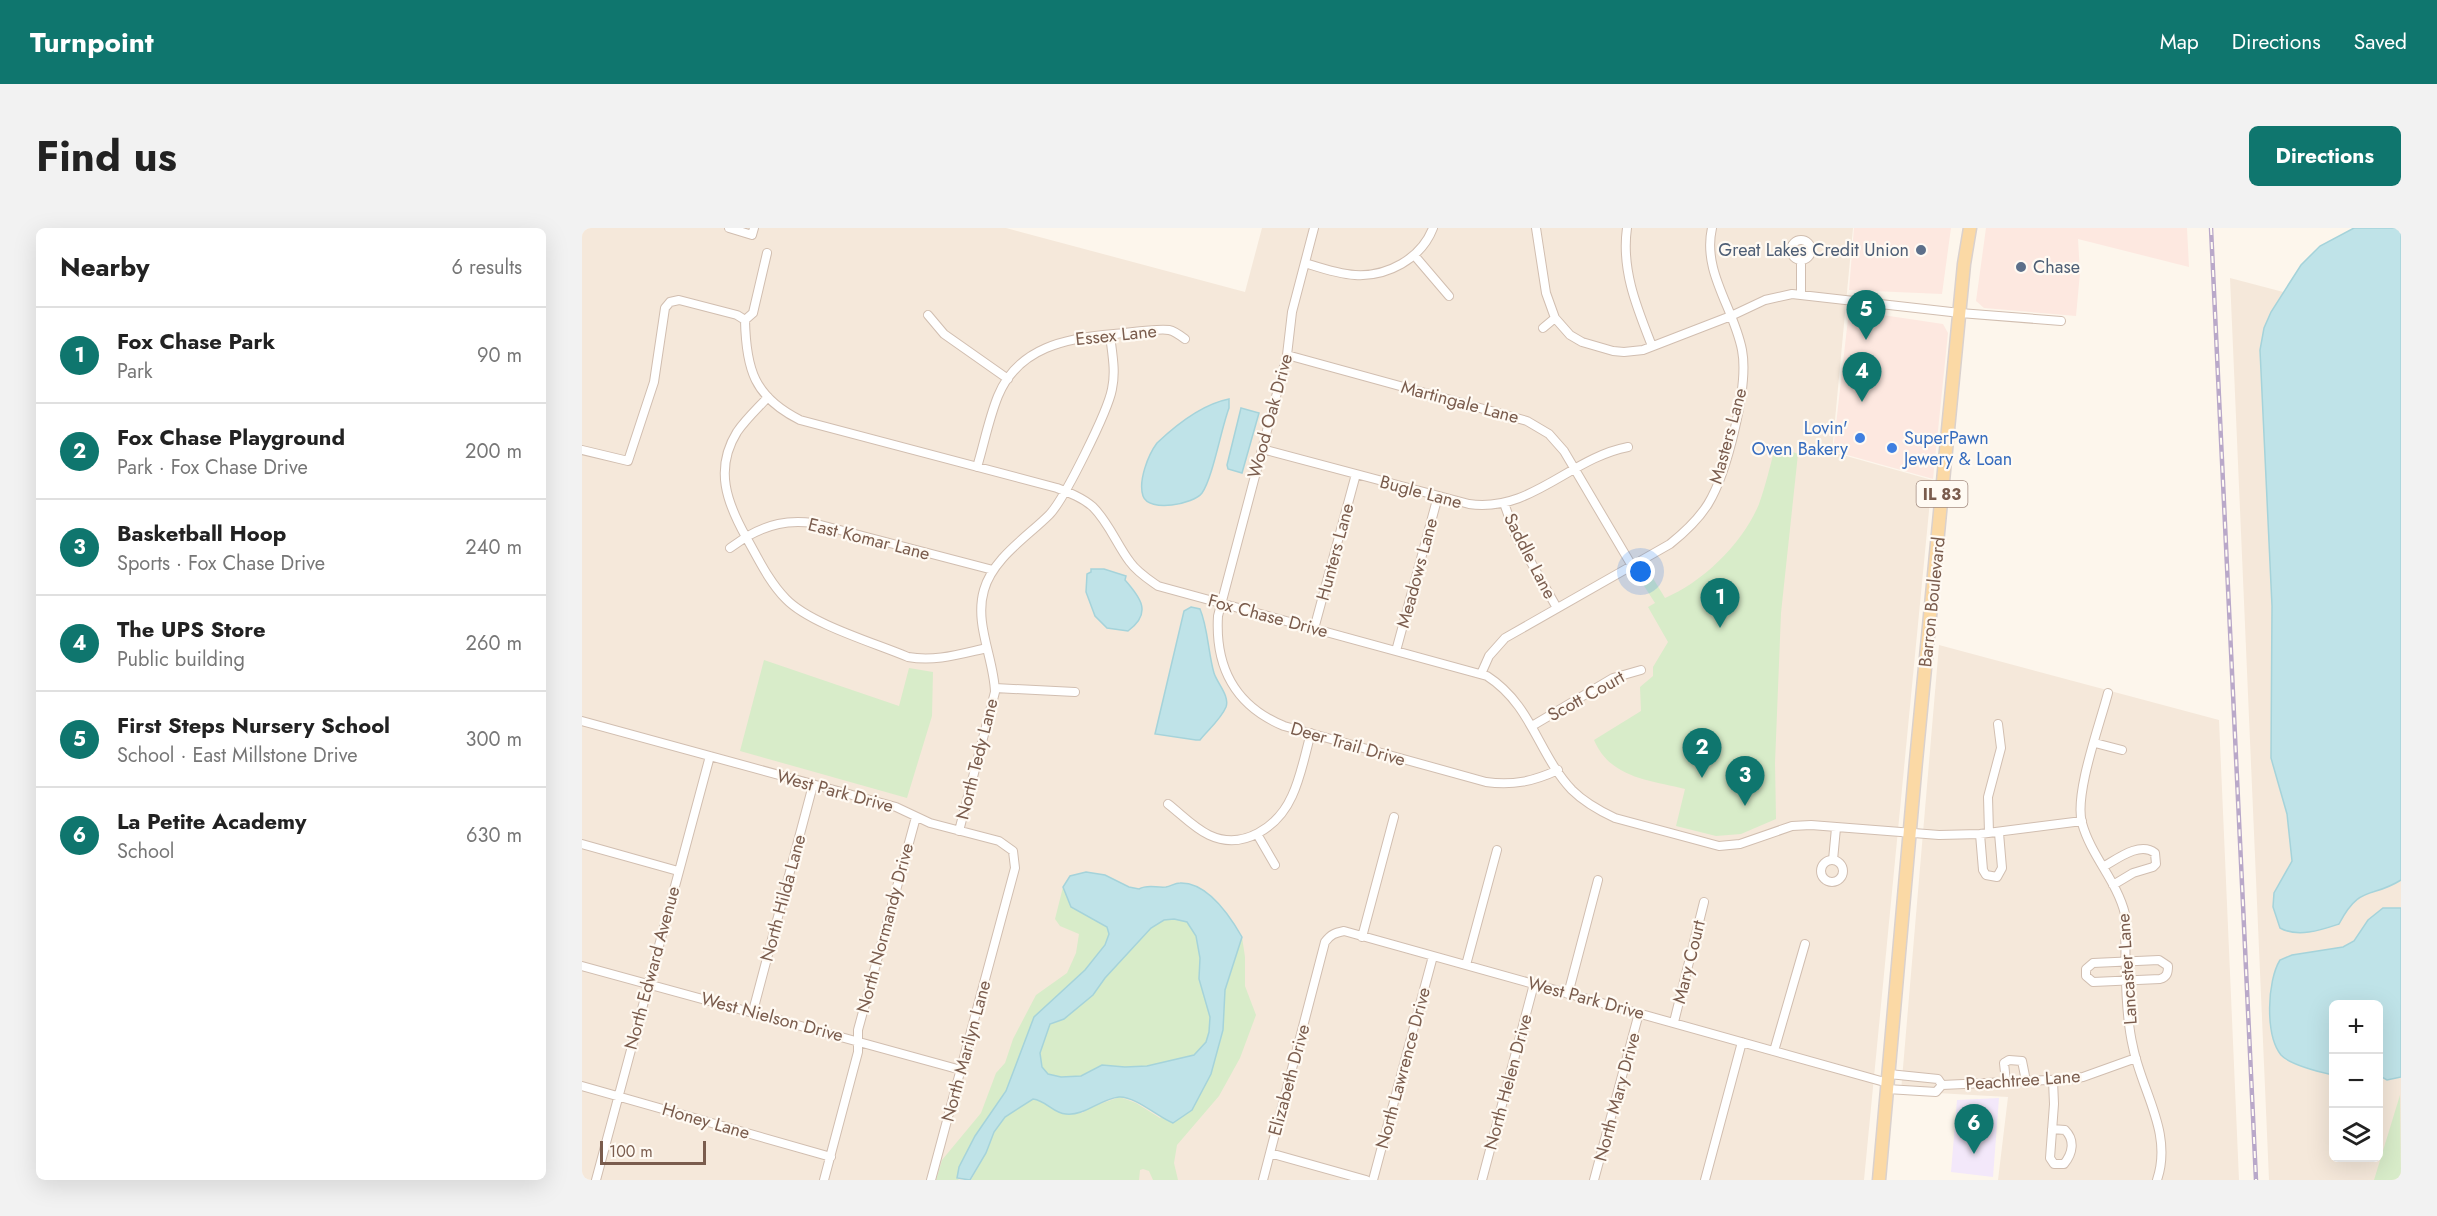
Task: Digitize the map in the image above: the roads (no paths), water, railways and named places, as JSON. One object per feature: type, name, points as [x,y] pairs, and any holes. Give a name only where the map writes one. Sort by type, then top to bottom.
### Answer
[{"type":"main road","name":"Barron Boulevard","points":[[1911,833],[1964,264],[1970,228]]},
{"type":"main road","name":"IL 83","points":[[1879,1180],[1911,833]]},
{"type":"street","points":[[729,228],[753,231]]},
{"type":"street","name":"Wood Oak Drive","points":[[1221,604],[1287,355],[1292,312],[1314,228]]},
{"type":"street","points":[[1305,263],[1342,273],[1368,274],[1392,268],[1414,255],[1433,228]]},
{"type":"street","points":[[1536,228],[1548,301],[1555,318],[1570,335],[1582,342],[1624,352],[1635,352],[1652,346],[1731,316],[1765,300],[1801,295],[1960,313],[2061,321]]},
{"type":"street","points":[[1627,228],[1626,254],[1629,284],[1652,346]]},
{"type":"street","name":"Masters Lane","points":[[1481,674],[1489,656],[1505,638],[1670,544],[1685,531],[1708,504],[1716,489],[1743,390],[1742,350],[1711,262],[1709,247],[1712,228]]},
{"type":"street","points":[[582,450],[628,461],[654,382],[664,308],[670,302],[679,300],[737,315],[745,320],[753,313],[767,253]]},
{"type":"street","points":[[1414,255],[1449,296]]},
{"type":"street","points":[[1801,260],[1801,295]]},
{"type":"street","points":[[928,315],[944,334],[1008,379]]},
{"type":"street","points":[[1543,328],[1555,318]]},
{"type":"street","name":"Fox Chase Drive","points":[[745,320],[747,359],[759,385],[768,397],[788,414],[800,420],[1066,491],[1094,508],[1130,562],[1141,575],[1158,586],[1481,674],[1506,690],[1515,699],[1573,791],[1603,813],[1709,844],[1740,844],[1792,826],[1911,833],[1980,834],[2082,821]]},
{"type":"street","name":"Essex Lane","points":[[978,467],[998,397],[1008,379],[1035,353],[1056,343],[1083,337],[1169,330],[1185,339]]},
{"type":"street","name":"North Tedy Lane","points":[[959,831],[992,711],[995,688],[981,616],[984,589],[993,570],[1050,514],[1066,491],[1104,412],[1112,390],[1114,372],[1110,335]]},
{"type":"street","name":"Martingale Lane","points":[[1287,355],[1527,421],[1559,444],[1632,566]]},
{"type":"street","points":[[768,397],[739,430],[729,451],[726,465],[726,494],[735,518],[776,588],[787,600],[812,618],[918,659],[933,660],[987,648]]},
{"type":"street","name":"Bugle Lane","points":[[1262,449],[1438,496],[1479,506],[1492,506],[1522,497],[1611,451],[1628,447]]},
{"type":"street","name":"Hunters Lane","points":[[1314,629],[1356,474]]},
{"type":"street","name":"Meadows Lane","points":[[1396,651],[1438,496]]},
{"type":"street","name":"Saddle Lane","points":[[1504,503],[1515,534],[1557,608]]},
{"type":"street","name":"East Komar Lane","points":[[730,548],[772,524],[792,521],[813,523],[993,570]]},
{"type":"street","name":"Deer Trail Drive","points":[[1221,604],[1218,616],[1217,646],[1226,673],[1233,686],[1261,715],[1284,726],[1496,783],[1529,782],[1558,770]]},
{"type":"street","name":"Scott Court","points":[[1532,726],[1613,678],[1641,670]]},
{"type":"street","points":[[995,688],[1075,692]]},
{"type":"street","name":"Lancaster Lane","points":[[2108,693],[2082,793],[2082,821],[2122,901],[2125,914],[2130,1032],[2163,1150],[2157,1180]]},
{"type":"street","name":"West Park Drive","points":[[582,722],[896,807],[916,817],[959,831],[999,840],[1013,851],[1015,868],[1001,921]]},
{"type":"street","points":[[1989,833],[1988,797],[2001,748],[1998,724]]},
{"type":"street","points":[[1168,804],[1203,831],[1217,838],[1239,840],[1257,834],[1276,820],[1292,797],[1311,733]]},
{"type":"street","points":[[2095,743],[2122,750]]},
{"type":"street","name":"North Edward Avenue","points":[[596,1180],[710,756]]},
{"type":"street","name":"North Hilda Lane","points":[[753,1011],[813,785]]},
{"type":"street","name":"North Normandy Drive","points":[[824,1180],[859,1040],[858,1030],[916,817]]},
{"type":"street","points":[[1362,937],[1394,817]]},
{"type":"street","points":[[1833,860],[1836,828]]},
{"type":"street","points":[[1980,834],[1983,870],[1992,878],[2001,874],[2002,868],[1999,833]]},
{"type":"street","points":[[1257,834],[1275,865]]},
{"type":"street","points":[[582,844],[678,871]]},
{"type":"street","points":[[2103,867],[2128,853],[2145,849],[2155,853],[2156,864],[2133,873],[2113,885]]},
{"type":"street","points":[[1466,965],[1497,850]]},
{"type":"street","points":[[1568,993],[1598,880]]},
{"type":"street","name":"Mary Court","points":[[1674,1022],[1704,902]]},
{"type":"street","name":"North Marilyn Lane","points":[[931,1180],[1001,921]]},
{"type":"street","name":"West Park Drive","points":[[1315,980],[1325,942],[1330,935],[1344,932],[1888,1082]]},
{"type":"street","points":[[1774,1051],[1805,944]]},
{"type":"street","name":"North Lawrence Drive","points":[[1373,1180],[1433,956]]},
{"type":"street","points":[[2159,960],[2168,966],[2168,973],[2160,979],[2128,981],[2094,982],[2086,976],[2086,969],[2092,963],[2126,961],[2159,960]]},
{"type":"street","name":"West Nielson Drive","points":[[582,966],[859,1040],[961,1070]]},
{"type":"street","name":"Elizabeth Drive","points":[[1263,1180],[1315,980]]},
{"type":"street","name":"North Helen Drive","points":[[1482,1180],[1534,984]]},
{"type":"street","name":"North Mary Drive","points":[[1594,1180],[1639,1013]]},
{"type":"street","points":[[1705,1180],[1742,1042]]},
{"type":"street","name":"Peachtree Lane","points":[[1888,1082],[1936,1092],[1942,1085],[2083,1077],[2136,1058]]},
{"type":"street","points":[[2006,1082],[2004,1063],[2018,1060],[2025,1065],[2026,1081]]},
{"type":"street","name":"Peachtree Lane","points":[[1888,1082],[1938,1079],[1942,1085]]},
{"type":"street","points":[[2052,1129],[2065,1130],[2069,1134],[2072,1144],[2070,1156],[2064,1164],[2054,1164],[2050,1158],[2053,1080]]},
{"type":"street","name":"Honey Lane","points":[[582,1086],[831,1156]]},
{"type":"street","points":[[1270,1153],[1366,1180]]},
{"type":"water","points":[[2354,228],[2401,228],[2401,880],[2360,898],[2346,911],[2339,924],[2302,933],[2280,928],[2273,907],[2274,893],[2292,861],[2287,814],[2271,758],[2272,606],[2260,350],[2264,328],[2271,312],[2301,265],[2320,246]]},
{"type":"water","points":[[1229,399],[1229,408],[1213,465],[1202,493],[1190,500],[1172,505],[1154,504],[1147,501],[1142,490],[1143,476],[1147,461],[1157,443],[1190,416],[1209,405]]},
{"type":"water","points":[[1241,408],[1259,413],[1242,473],[1228,469],[1227,465]]},
{"type":"water","points":[[1091,569],[1104,569],[1126,576],[1125,580],[1142,605],[1140,618],[1128,631],[1107,628],[1095,616],[1086,592],[1087,574],[1091,572]]},
{"type":"water","points":[[1191,607],[1200,609],[1214,673],[1227,703],[1221,716],[1200,740],[1155,734],[1184,611]]},
{"type":"water","points":[[1086,872],[1105,875],[1129,887],[1139,889],[1149,886],[1166,887],[1178,883],[1190,884],[1209,894],[1224,910],[1242,937],[1225,990],[1223,1030],[1211,1074],[1192,1110],[1173,1123],[1139,1103],[1125,1098],[1112,1098],[1073,1114],[1061,1113],[1033,1099],[1005,1117],[994,1132],[986,1153],[970,1180],[957,1178],[959,1167],[975,1136],[1006,1091],[1034,1017],[1085,970],[1105,945],[1109,934],[1107,927],[1071,907],[1063,887],[1070,876]],"holes":[[[1174,919],[1187,922],[1196,936],[1200,958],[1199,979],[1210,1017],[1206,1042],[1194,1055],[1147,1066],[1102,1065],[1081,1076],[1061,1077],[1048,1074],[1042,1067],[1040,1053],[1050,1024],[1064,1019],[1093,995],[1105,978],[1151,928],[1164,920]]]},
{"type":"water","points":[[2383,908],[2401,908],[2401,1077],[2387,1080],[2383,1078],[2383,1000],[2329,1000],[2329,1074],[2285,1059],[2276,1046],[2270,1022],[2272,981],[2280,960],[2292,955],[2343,947],[2354,941],[2368,920]]},
{"type":"railway","points":[[2211,228],[2256,1180]]},
{"type":"place","name":"Great Lakes Credit Union","points":[[1921,250]]},
{"type":"place","name":"Chase","points":[[2021,267]]},
{"type":"place","name":"First Steps Nursery School","points":[[1866,340]]},
{"type":"place","name":"The UPS Store","points":[[1862,402]]},
{"type":"place","name":"Lovin' Oven Bakery","points":[[1860,438]]},
{"type":"place","name":"SuperPawn Jewery & Loan","points":[[1892,448]]},
{"type":"place","name":"Fox Chase Park","points":[[1720,628]]},
{"type":"place","name":"Fox Chase Playground","points":[[1702,778]]},
{"type":"place","name":"Basketball Hoop","points":[[1745,806]]},
{"type":"place","name":"La Petite Academy","points":[[1974,1154]]}]
